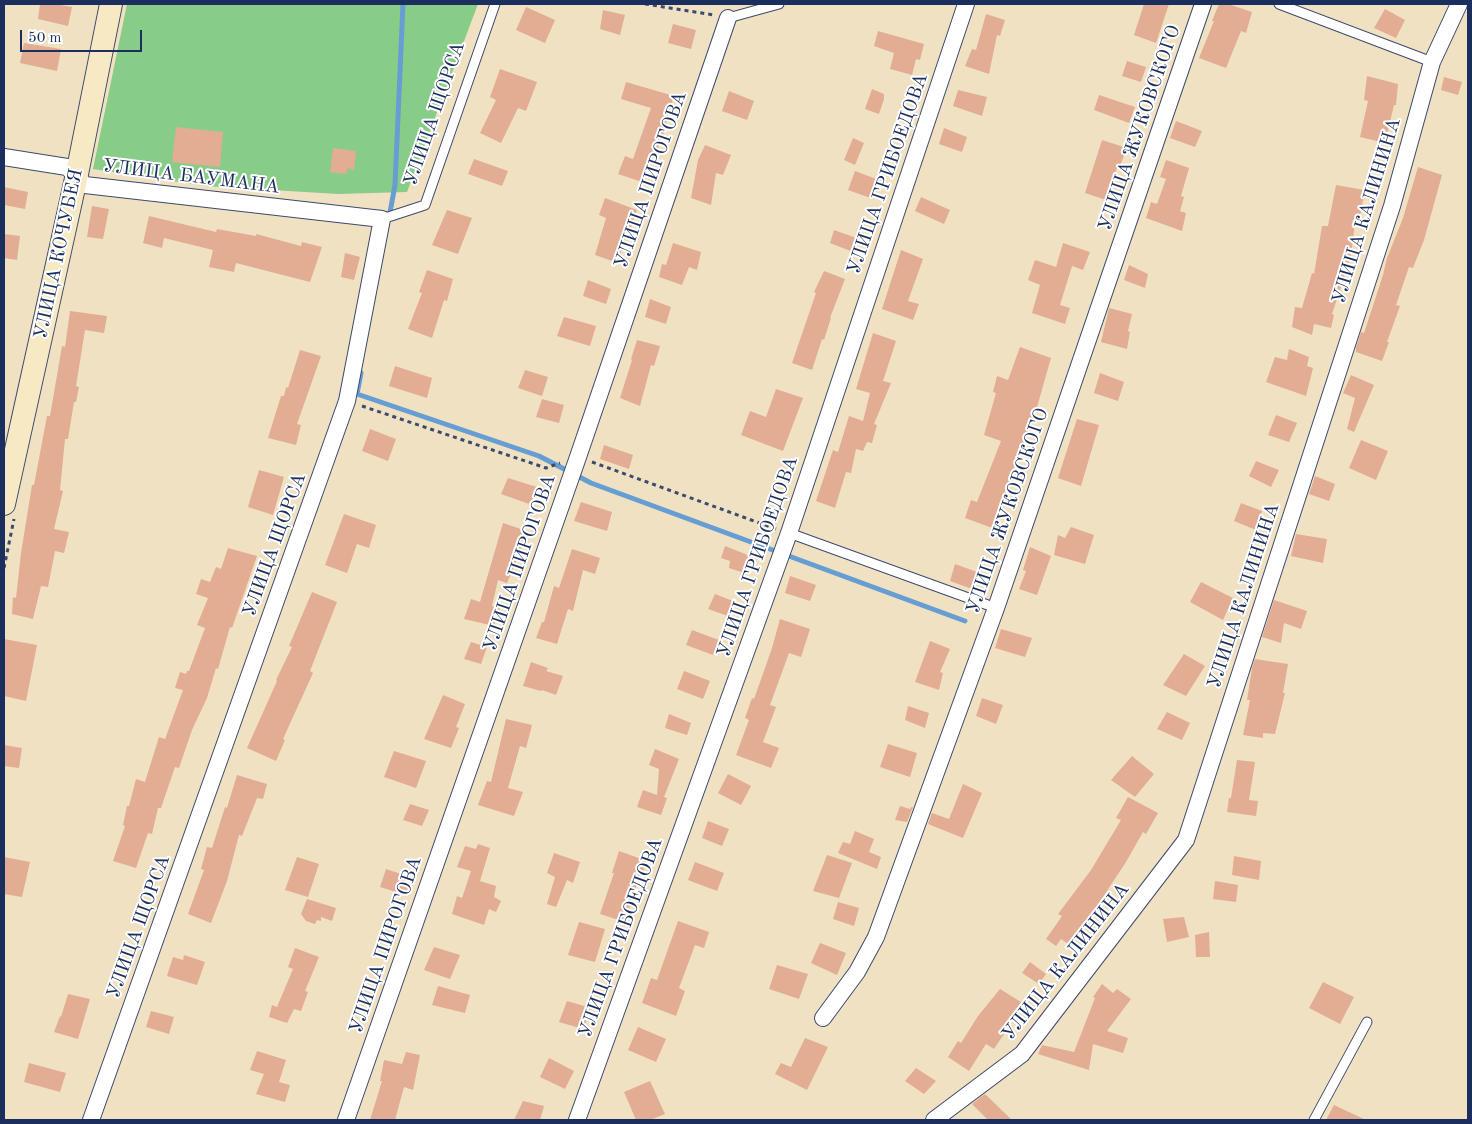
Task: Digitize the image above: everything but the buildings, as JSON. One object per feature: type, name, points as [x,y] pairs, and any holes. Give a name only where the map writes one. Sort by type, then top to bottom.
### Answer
[{"type":"main road","name":"УЛИЦА КОЧУБЕЯ","points":[[4,504],[76,174],[110,4]]},
{"type":"street","name":"УЛИЦА ГРИБОЕДОВА","points":[[577,1120],[788,534],[966,4]]},
{"type":"street","name":"УЛИЦА ЖУКОВСКОГО","points":[[823,1018],[858,972],[876,937],[996,608],[1204,4]]},
{"type":"street","name":"УЛИЦА КАЛИНИНА","points":[[934,1120],[1022,1054],[1186,840],[1389,215],[1432,62],[1459,4]]},
{"type":"street","name":"УЛИЦА ПИРОГОВА","points":[[346,1120],[582,448],[728,18]]},
{"type":"street","name":"УЛИЦА БАУМАНА","points":[[4,157],[67,166],[85,185],[382,219]]},
{"type":"street","name":"УЛИЦА ЩОРСА","points":[[91,1120],[347,401],[382,219]]},
{"type":"lane","name":"УЛИЦА ЩОРСА","points":[[382,219],[425,205],[495,4]]},
{"type":"lane","points":[[728,18],[779,4]]},
{"type":"lane","points":[[1279,4],[1432,62]]},
{"type":"lane","points":[[788,534],[996,608]]},
{"type":"lane","points":[[1314,1120],[1367,1022]]},
{"type":"path","points":[[646,4],[728,18]]},
{"type":"green space","points":[[127,4],[478,4],[407,192],[338,194],[205,186],[93,169]]},
{"type":"waterway","points":[[389,218],[395,185],[403,4]]},
{"type":"waterway","points":[[361,373],[357,394],[539,456],[591,483],[965,621]]}]
